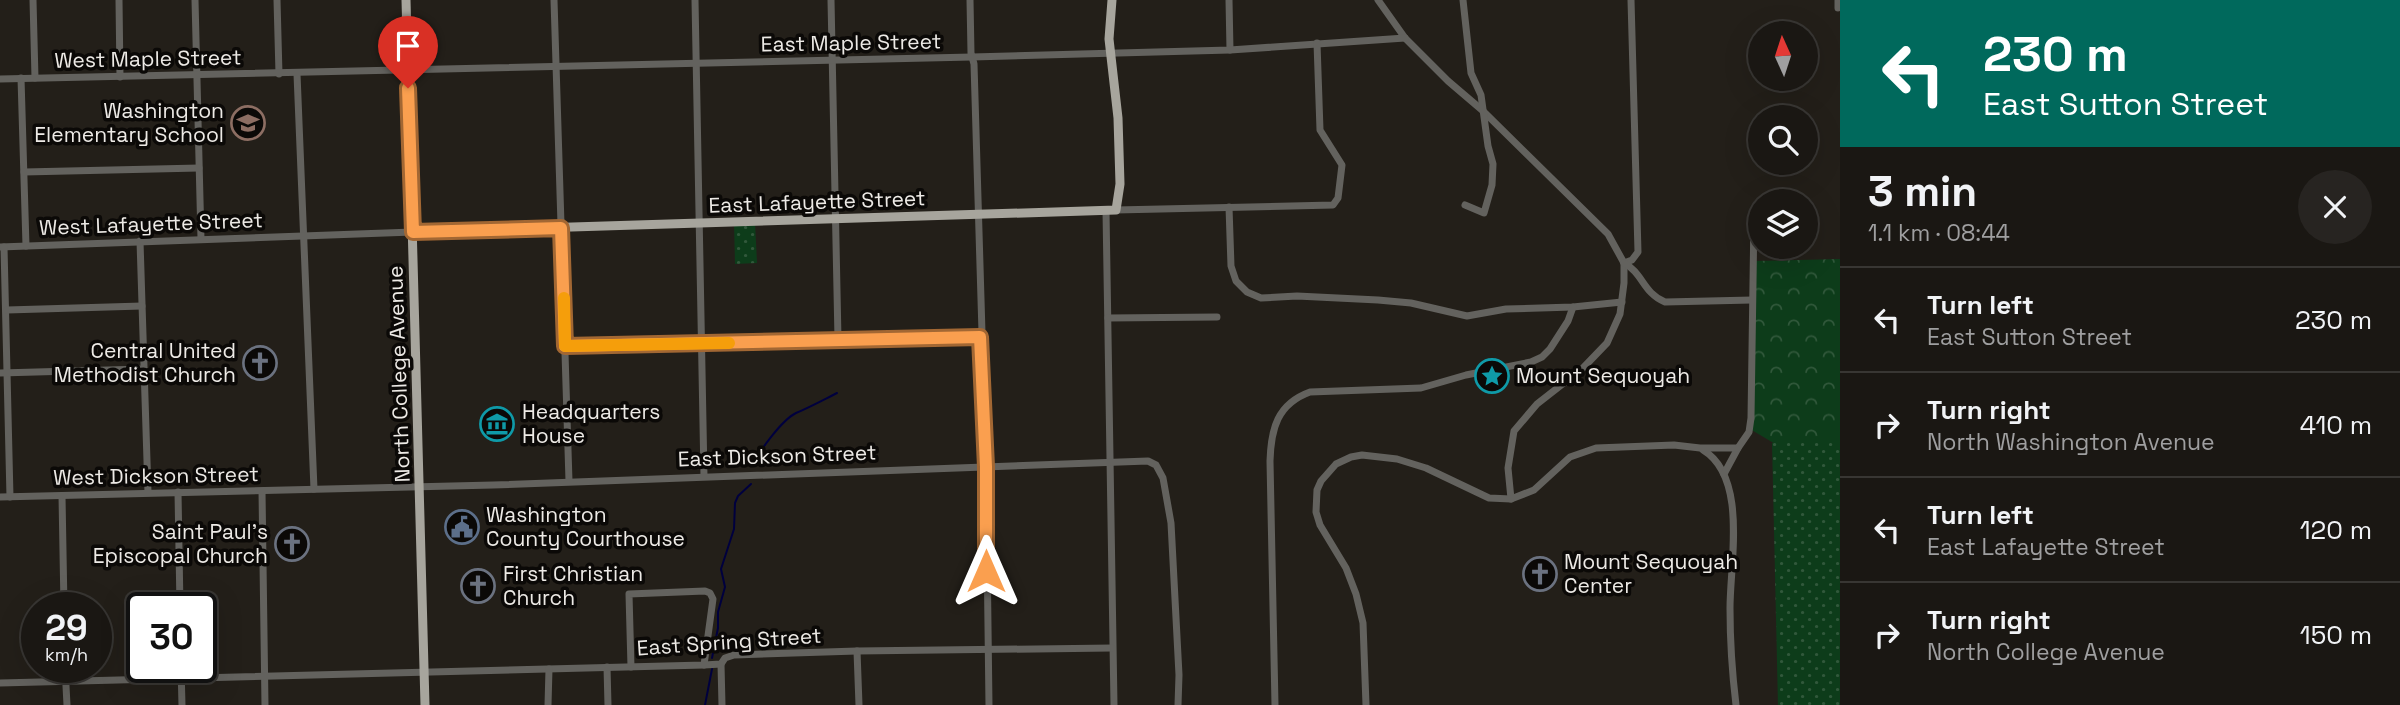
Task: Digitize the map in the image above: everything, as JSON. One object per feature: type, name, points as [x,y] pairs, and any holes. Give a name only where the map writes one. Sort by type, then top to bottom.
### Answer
[{"type":"main road","name":"North College Avenue","points":[[406,0],[425,705]]},
{"type":"main road","points":[[1111,211],[1120,184],[1108,39],[1112,0]]},
{"type":"main road","name":"East Lafayette Street","points":[[413,232],[1111,211]]},
{"type":"street","points":[[33,0],[35,78]]},
{"type":"street","points":[[118,0],[120,77]]},
{"type":"street","points":[[195,0],[201,239]]},
{"type":"street","points":[[277,0],[279,74]]},
{"type":"street","points":[[554,0],[569,481]]},
{"type":"street","points":[[695,0],[704,476]]},
{"type":"street","points":[[831,0],[838,339]]},
{"type":"street","points":[[970,0],[986,467],[989,705]]},
{"type":"street","points":[[1230,0],[1230,50]]},
{"type":"street","points":[[1378,0],[1405,38],[1448,82],[1482,110],[1608,234],[1624,263],[1622,302],[1615,328],[1607,343],[1583,368],[1532,409],[1514,431],[1508,468],[1511,499]]},
{"type":"street","points":[[1463,0],[1471,73],[1481,95],[1493,164],[1492,185],[1484,213],[1465,205]]},
{"type":"street","points":[[1624,263],[1632,260],[1638,252],[1631,0]]},
{"type":"street","name":"East Maple Street","points":[[297,74],[1230,50],[1405,38]]},
{"type":"street","name":"East Lafayette Street","points":[[1111,211],[1333,205],[1338,198],[1342,165],[1320,130],[1317,43]]},
{"type":"street","points":[[297,74],[314,489]]},
{"type":"street","name":"West Maple Street","points":[[0,79],[297,74]]},
{"type":"street","points":[[21,78],[26,246]]},
{"type":"street","points":[[24,172],[199,168]]},
{"type":"street","points":[[1229,207],[1231,266],[1237,281],[1247,292],[1261,298],[1297,296],[1378,300],[1411,303],[1467,316],[1506,309],[1622,302]]},
{"type":"street","points":[[1111,211],[1108,318],[1114,705]]},
{"type":"street","name":"East Lafayette Street","points":[[303,235],[413,232]]},
{"type":"street","name":"West Lafayette Street","points":[[2,247],[303,235]]},
{"type":"street","points":[[139,241],[148,492]]},
{"type":"street","points":[[2,247],[7,310],[4,373],[10,497]]},
{"type":"street","points":[[1724,474],[1749,432],[1751,418],[1753,259]]},
{"type":"street","points":[[1624,263],[1634,268],[1655,298],[1665,302],[1752,300]]},
{"type":"street","points":[[7,310],[142,306]]},
{"type":"street","points":[[1275,705],[1270,461],[1277,420],[1296,397],[1310,392],[1421,388],[1466,375],[1531,362],[1550,349],[1568,321],[1573,307]]},
{"type":"street","points":[[1108,318],[1217,317]]},
{"type":"street","points":[[565,346],[980,337]]},
{"type":"street","points":[[4,373],[144,369]]},
{"type":"street","points":[[1366,705],[1363,623],[1356,594],[1346,568],[1320,525],[1316,512],[1317,490],[1328,471],[1336,464],[1351,457],[1373,455],[1397,459],[1426,468],[1489,498],[1511,499],[1534,490],[1563,461],[1586,450],[1675,445],[1700,449],[1738,449]]},
{"type":"street","points":[[1700,449],[1715,460],[1724,474],[1732,505],[1730,646],[1736,705]]},
{"type":"street","name":"East Dickson Street","points":[[314,489],[986,467],[1110,460],[1148,461],[1156,465],[1163,478],[1171,523],[1179,675],[1178,705]]},
{"type":"street","name":"West Dickson Street","points":[[0,497],[314,489]]},
{"type":"street","points":[[262,491],[265,705]]},
{"type":"street","points":[[178,492],[180,592]]},
{"type":"street","points":[[62,496],[64,592]]},
{"type":"street","points":[[631,667],[629,594],[705,591],[710,593],[713,599],[704,665]]},
{"type":"street","name":"East Spring Street","points":[[217,677],[704,665],[721,664],[725,658],[734,655],[1112,648]]},
{"type":"street","points":[[857,651],[859,705]]},
{"type":"street","points":[[721,664],[722,705]]},
{"type":"street","points":[[607,667],[608,705]]},
{"type":"street","points":[[548,705],[549,669]]},
{"type":"street","name":"East Spring Street","points":[[0,683],[21,683]]},
{"type":"street","points":[[66,683],[67,705]]},
{"type":"street","points":[[181,683],[182,705]]},
{"type":"green space","points":[[734,222],[755,222],[757,263],[735,264]]},
{"type":"green space","points":[[1840,259],[1840,705],[1777,445],[1750,429],[1753,261]]},
{"type":"green space","points":[[1840,441],[1840,705],[1778,705],[1772,443]]},
{"type":"waterway","points":[[753,465],[784,422],[796,413],[837,393]]},
{"type":"waterway","points":[[712,658],[718,612],[725,587],[721,569],[734,529],[735,503],[738,496],[751,484]]},
{"type":"waterway","points":[[705,705],[712,669]]},
{"type":"slow traffic","points":[[564,298],[565,346],[729,343]]},
{"type":"place","name":"Washington Elementary School","points":[[248,123]]},
{"type":"place","name":"Central United Methodist Church","points":[[260,363]]},
{"type":"place","name":"Mount Sequoyah","points":[[1492,376]]},
{"type":"place","name":"Headquarters House","points":[[497,424]]},
{"type":"place","name":"Washington County Courthouse","points":[[462,527]]},
{"type":"place","name":"Saint Paul's Episcopal Church","points":[[292,544]]},
{"type":"place","name":"Mount Sequoyah Center","points":[[1540,574]]},
{"type":"place","name":"First Christian Church","points":[[478,586]]},
{"type":"route","points":[[408,88],[413,232],[561,228],[565,346],[980,337],[986,467],[986,571]]}]
